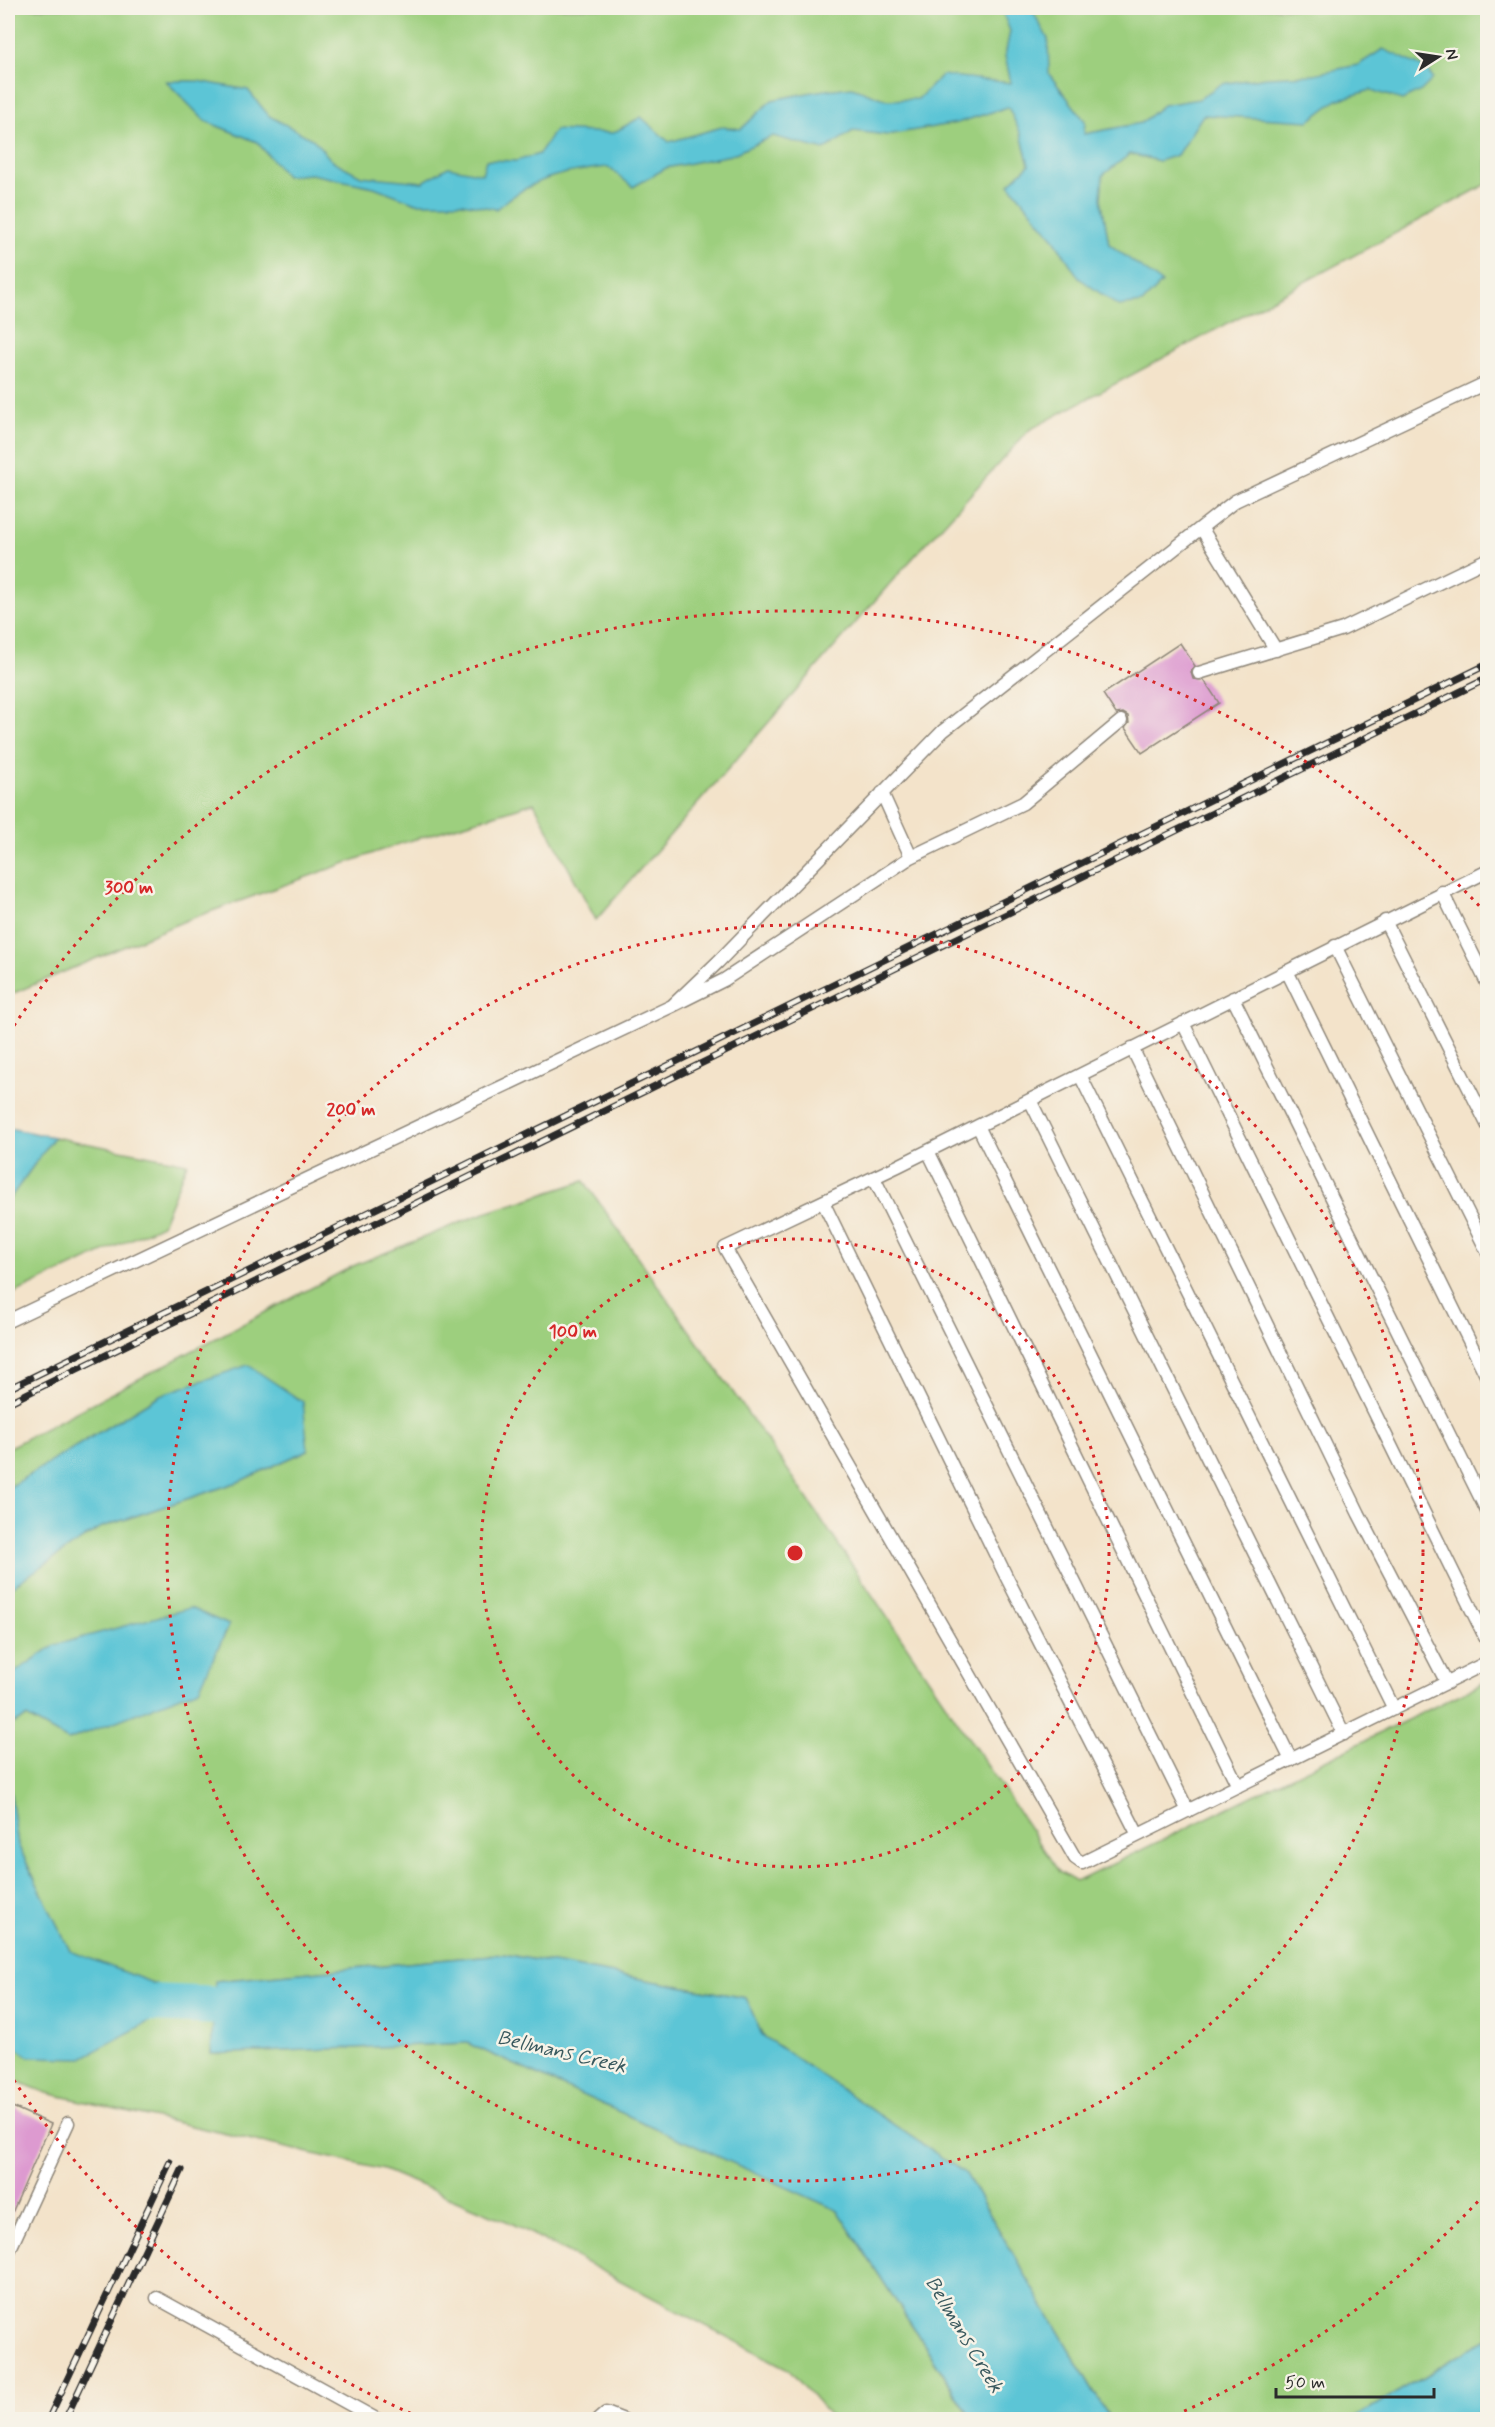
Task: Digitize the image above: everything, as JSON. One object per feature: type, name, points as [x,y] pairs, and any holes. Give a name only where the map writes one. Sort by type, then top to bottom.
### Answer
[{"type":"lane","points":[[672,1006],[718,962],[943,731],[1235,501],[1488,382]]},
{"type":"lane","points":[[1202,529],[1276,650]]},
{"type":"lane","points":[[1199,673],[1343,629],[1488,559]]},
{"type":"lane","points":[[8,1321],[724,980],[911,857],[1023,803],[1121,721]]},
{"type":"lane","points":[[882,793],[911,857]]},
{"type":"lane","points":[[1488,871],[928,1151],[725,1248],[1075,1858],[1082,1863],[1488,1662]]},
{"type":"lane","points":[[1442,892],[1488,985]]},
{"type":"lane","points":[[1385,921],[1488,1126]]},
{"type":"lane","points":[[1335,946],[1488,1253]]},
{"type":"lane","points":[[1287,971],[1488,1379]]},
{"type":"lane","points":[[1233,998],[1488,1513]]},
{"type":"lane","points":[[1183,1023],[1488,1643]]},
{"type":"lane","points":[[1132,1048],[1359,1514],[1447,1683]]},
{"type":"lane","points":[[1080,1075],[1394,1709]]},
{"type":"lane","points":[[1030,1100],[1344,1734]]},
{"type":"lane","points":[[978,1126],[1290,1760]]},
{"type":"lane","points":[[928,1151],[1238,1786]]},
{"type":"lane","points":[[873,1178],[1188,1810]]},
{"type":"lane","points":[[823,1202],[1006,1576],[1138,1835]]},
{"type":"lane","points":[[8,2253],[68,2123]]},
{"type":"lane","points":[[157,2298],[378,2420]]},
{"type":"lane","points":[[598,2420],[606,2413],[624,2420]]},
{"type":"green space","points":[[8,8],[1487,8],[1487,184],[1029,430],[893,580],[596,920],[534,803],[399,844],[187,920],[9,995],[8,1001]]},
{"type":"green space","points":[[54,1137],[187,1163],[162,1225],[8,1296],[8,1201]]},
{"type":"green space","points":[[584,1181],[792,1476],[1059,1872],[1076,1882],[1487,1681],[1487,2339],[1352,2419],[1110,2419],[966,2174],[762,2035],[746,1998],[503,1954],[216,1981],[211,2054],[467,2043],[837,2210],[970,2416],[969,2419],[833,2419],[788,2369],[511,2223],[384,2170],[47,2093],[8,2078],[8,2042],[30,2057],[70,1951],[18,1845],[8,1775],[8,1726],[27,1717],[68,1740],[198,1689],[229,1626],[55,1645],[8,1677],[8,1589],[99,1528],[238,1482],[308,1450],[160,1395],[8,1488],[8,1448],[353,1266],[479,1215]]},
{"type":"water","points":[[1001,8],[1031,8],[1048,39],[1049,74],[1085,121],[1084,134],[1141,123],[1163,105],[1199,99],[1221,84],[1267,77],[1309,75],[1358,65],[1383,49],[1427,69],[1433,79],[1421,91],[1402,100],[1371,90],[1337,100],[1309,121],[1203,115],[1177,155],[1159,161],[1130,154],[1103,175],[1101,198],[1109,244],[1162,283],[1142,303],[1118,306],[1079,278],[1052,236],[1009,184],[1029,165],[1021,134],[1008,107],[957,123],[887,135],[853,131],[824,150],[773,136],[731,155],[666,168],[633,187],[608,167],[575,171],[535,183],[509,198],[496,209],[462,203],[416,203],[374,187],[311,174],[286,176],[257,142],[205,121],[166,81],[198,81],[248,90],[269,116],[314,140],[331,160],[361,176],[423,182],[448,167],[482,174],[486,160],[516,161],[539,154],[555,130],[613,133],[641,117],[669,142],[722,127],[741,129],[772,100],[818,91],[852,87],[887,100],[918,99],[942,75],[1011,83],[1005,56],[1010,31]]},
{"type":"water","points":[[8,1128],[54,1137],[8,1201]]},
{"type":"water","points":[[248,1365],[303,1402],[308,1450],[238,1482],[99,1528],[8,1589],[8,1488],[160,1395]]},
{"type":"water","points":[[190,1608],[229,1625],[199,1689],[68,1740],[27,1717],[8,1726],[8,1677],[55,1645]]},
{"type":"water","points":[[8,1775],[18,1845],[70,1951],[163,1987],[152,2020],[82,2058],[30,2057],[8,2042]]},
{"type":"water","points":[[503,1954],[746,1998],[762,2035],[966,2174],[1110,2419],[969,2419],[970,2415],[837,2210],[467,2043],[211,2054],[215,1981]]},
{"type":"water","points":[[1487,2339],[1487,2408],[1471,2419],[1352,2419]]},
{"type":"building","points":[[1180,643],[1195,666],[1191,672],[1193,679],[1204,680],[1219,703],[1142,753],[1125,728],[1129,723],[1128,716],[1123,713],[1116,714],[1103,694]]},
{"type":"building","points":[[8,2105],[51,2124],[8,2222]]},
{"type":"waterway","name":"Bellmans Creek","points":[[106,2001],[265,2008]]},
{"type":"railway","points":[[8,1389],[1488,664]]},
{"type":"railway","points":[[8,1403],[1488,678]]},
{"type":"railway","points":[[48,2420],[170,2162]]},
{"type":"railway","points":[[65,2420],[182,2170]]}]
